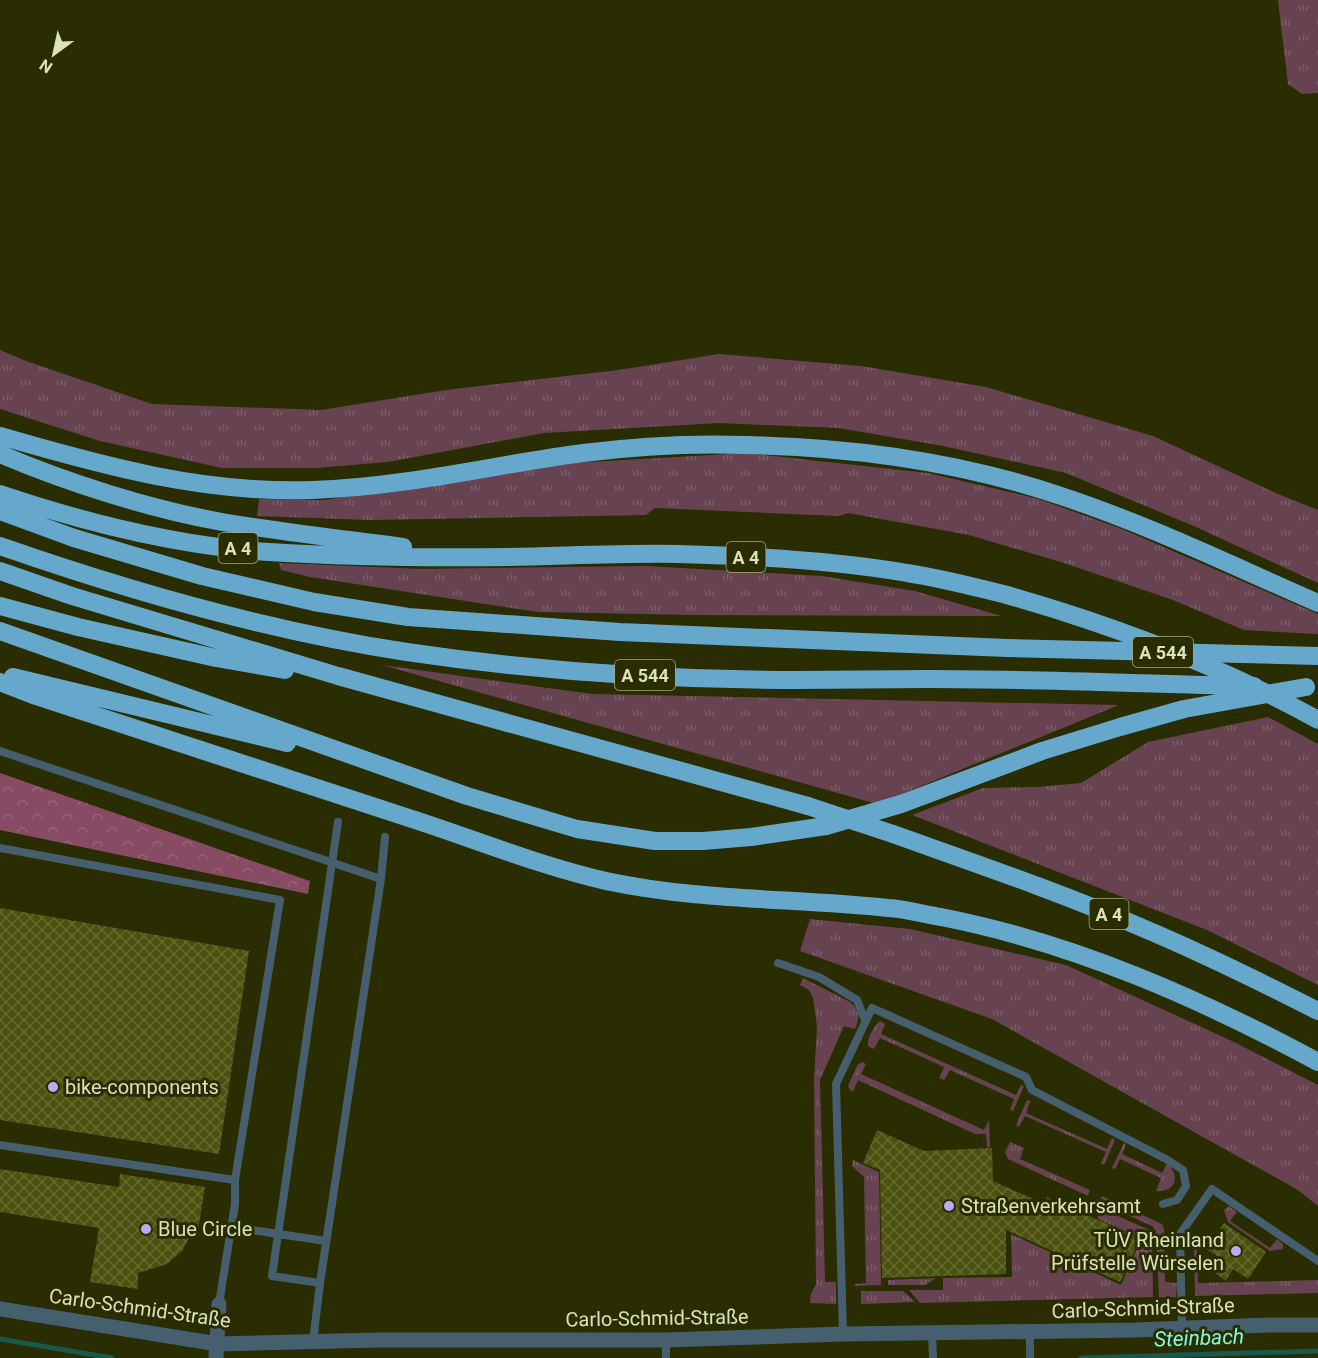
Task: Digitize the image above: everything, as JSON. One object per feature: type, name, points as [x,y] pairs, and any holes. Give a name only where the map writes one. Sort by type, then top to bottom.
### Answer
[{"type":"highway","points":[[0,436],[93,463],[165,479],[199,485],[273,490],[313,490],[389,483],[586,453],[665,445],[747,445],[841,451],[958,469],[1059,495],[1151,530],[1318,603]]},
{"type":"highway","points":[[0,454],[147,504],[220,521],[482,557]]},
{"type":"highway","name":"A 4","points":[[0,494],[100,523],[176,540],[267,552],[482,557],[670,554],[792,560],[908,573],[1007,595],[1084,618],[1180,653],[1234,677],[1318,720]]},
{"type":"highway","name":"A 544","points":[[0,511],[75,538],[202,576],[314,602],[408,617],[609,631],[996,648],[1318,656]]},
{"type":"highway","name":"A 544","points":[[0,546],[172,602],[285,629],[410,653],[541,668],[717,679],[930,679],[1312,687]]},
{"type":"highway","name":"A 4","points":[[0,571],[72,596],[338,676],[467,713],[596,746],[808,807],[892,834],[1027,881],[1136,925],[1221,963],[1318,1011]]},
{"type":"highway","points":[[0,606],[78,627],[216,658],[338,676]]},
{"type":"highway","points":[[0,631],[467,796],[549,821],[609,835],[655,841],[703,841],[751,837],[826,826],[901,804],[1042,751],[1184,709],[1312,687]]},
{"type":"highway","points":[[0,674],[382,765]]},
{"type":"highway","points":[[0,682],[33,695],[546,865],[604,880],[712,897],[890,908],[1026,936],[1126,971],[1210,1008],[1318,1062]]},
{"type":"street","points":[[217,1351],[219,1304]]},
{"type":"street","name":"Carlo-Schmid-Straße","points":[[0,1309],[217,1351],[313,1342],[666,1340],[1268,1324],[1318,1325]]},
{"type":"lane","points":[[0,751],[381,879]]},
{"type":"lane","points":[[320,1283],[272,1276],[338,822]]},
{"type":"lane","points":[[313,1342],[326,1241],[381,879],[385,837]]},
{"type":"lane","points":[[0,848],[280,900],[235,1180],[235,1204],[219,1304]]},
{"type":"lane","points":[[778,963],[819,977],[857,1000],[865,1020]]},
{"type":"lane","points":[[843,1334],[836,1084],[872,1008],[1026,1077],[1032,1090],[1183,1170],[1186,1186],[1177,1200],[1162,1204]]},
{"type":"lane","points":[[0,1145],[235,1180]]},
{"type":"lane","points":[[1182,1328],[1180,1234],[1212,1190],[1318,1260]]},
{"type":"lane","points":[[231,1227],[326,1241]]},
{"type":"lane","points":[[1030,1332],[1030,1358]]},
{"type":"lane","points":[[932,1333],[933,1358]]},
{"type":"lane","points":[[666,1340],[666,1358]]},
{"type":"green space","points":[[1278,0],[1318,0],[1318,93],[1302,94],[1288,84]]},
{"type":"green space","points":[[0,350],[152,404],[321,410],[446,390],[619,370],[719,354],[861,366],[986,387],[1153,436],[1318,510],[1318,583],[1196,527],[1066,473],[943,446],[839,428],[719,423],[544,433],[388,462],[316,468],[222,468],[100,441],[0,409]]},
{"type":"green space","points":[[746,453],[928,473],[1039,499],[1122,529],[1318,614],[1318,634],[1244,630],[1173,600],[1064,563],[969,535],[848,513],[839,516],[655,508],[646,515],[370,520],[257,516],[259,499],[324,500],[572,463]]},
{"type":"green space","points":[[279,563],[421,569],[646,566],[822,576],[915,591],[1001,616],[538,612],[310,577],[281,570]]},
{"type":"green space","points":[[382,665],[592,694],[1119,705],[877,804]]},
{"type":"green space","points":[[1268,717],[1318,744],[1318,985],[1207,930],[912,815],[983,788],[1038,787],[1081,783],[1148,742]]},
{"type":"green space","points":[[0,773],[310,881],[308,894],[0,830]]},
{"type":"green space","points":[[810,919],[910,929],[1066,965],[1234,1042],[1318,1085],[1318,1206],[1298,1190],[992,1019],[800,951]]},
{"type":"green space","points":[[803,978],[850,1002],[856,1008],[858,1015],[855,1029],[844,1026],[820,1080],[825,1282],[836,1282],[836,1304],[810,1303],[816,1284],[814,1080],[817,1026],[813,998],[809,990],[800,985]]},
{"type":"green space","points":[[880,1021],[885,1024],[881,1034],[1016,1095],[1021,1085],[1024,1086],[1013,1111],[1010,1110],[1014,1099],[950,1070],[944,1080],[939,1078],[944,1067],[880,1038],[874,1049],[868,1046],[871,1032]]},
{"type":"green space","points":[[862,1062],[866,1064],[861,1074],[984,1130],[989,1120],[990,1147],[987,1147],[986,1134],[975,1134],[858,1080],[853,1092],[848,1086],[858,1064]]},
{"type":"green space","points":[[1027,1100],[1030,1101],[1026,1113],[1107,1149],[1112,1138],[1115,1140],[1104,1165],[1101,1163],[1106,1152],[1025,1116],[1019,1127],[1016,1125]]},
{"type":"green space","points":[[1010,1142],[1024,1148],[1020,1159],[1090,1190],[1088,1196],[1008,1159],[1005,1152]]},
{"type":"green space","points":[[1124,1143],[1126,1144],[1122,1154],[1162,1173],[1167,1163],[1174,1173],[1172,1186],[1163,1191],[1156,1191],[1161,1178],[1120,1159],[1115,1169],[1112,1168]]},
{"type":"green space","points":[[853,1160],[879,1172],[881,1285],[855,1286],[855,1284],[866,1283],[864,1177],[852,1166]]},
{"type":"green space","points":[[1102,1196],[1162,1224],[1165,1282],[1177,1283],[1176,1297],[1159,1297],[1156,1231],[1152,1226],[1099,1202]]},
{"type":"green space","points":[[1229,1206],[1237,1212],[1230,1221],[1270,1248],[1277,1239],[1283,1244],[1283,1249],[1270,1251],[1228,1222],[1224,1210]]},
{"type":"green space","points":[[1097,1207],[1152,1231],[1153,1297],[920,1303],[909,1290],[943,1290],[943,1278],[1012,1277],[1011,1234],[1121,1285],[1141,1239],[1098,1219]]},
{"type":"green space","points":[[1194,1245],[1197,1251],[1198,1283],[1318,1280],[1318,1293],[1195,1296]]},
{"type":"green space","points":[[936,1278],[925,1285],[888,1285],[888,1280]]},
{"type":"green space","points":[[861,1291],[903,1291],[915,1302],[861,1304]]},
{"type":"building","points":[[0,908],[249,951],[219,1154],[0,1120]]},
{"type":"building","points":[[877,1130],[924,1151],[992,1148],[993,1181],[1044,1204],[1047,1197],[1140,1239],[1120,1282],[1006,1230],[1006,1274],[882,1278],[880,1170],[863,1163]]},
{"type":"building","name":"Blue Circle","points":[[0,1169],[119,1187],[120,1174],[205,1187],[198,1230],[193,1229],[183,1250],[167,1264],[138,1273],[138,1289],[90,1282],[99,1228],[0,1212]]},
{"type":"building","name":"TÜV Rheinland Prüfstelle Würselen","points":[[1224,1223],[1266,1252],[1248,1279],[1233,1269],[1226,1281],[1212,1271],[1220,1258],[1206,1249]]},
{"type":"waterway","name":"Steinbach","points":[[0,1339],[112,1358]]},
{"type":"waterway","name":"Steinbach","points":[[1081,1358],[1318,1351]]},
{"type":"place","name":"bike-components","points":[[53,1087]]},
{"type":"place","name":"Straßenverkehrsamt","points":[[949,1206]]},
{"type":"place","name":"Blue Circle","points":[[146,1229]]},
{"type":"place","name":"TÜV Rheinland Prüfstelle Würselen","points":[[1236,1251]]}]
